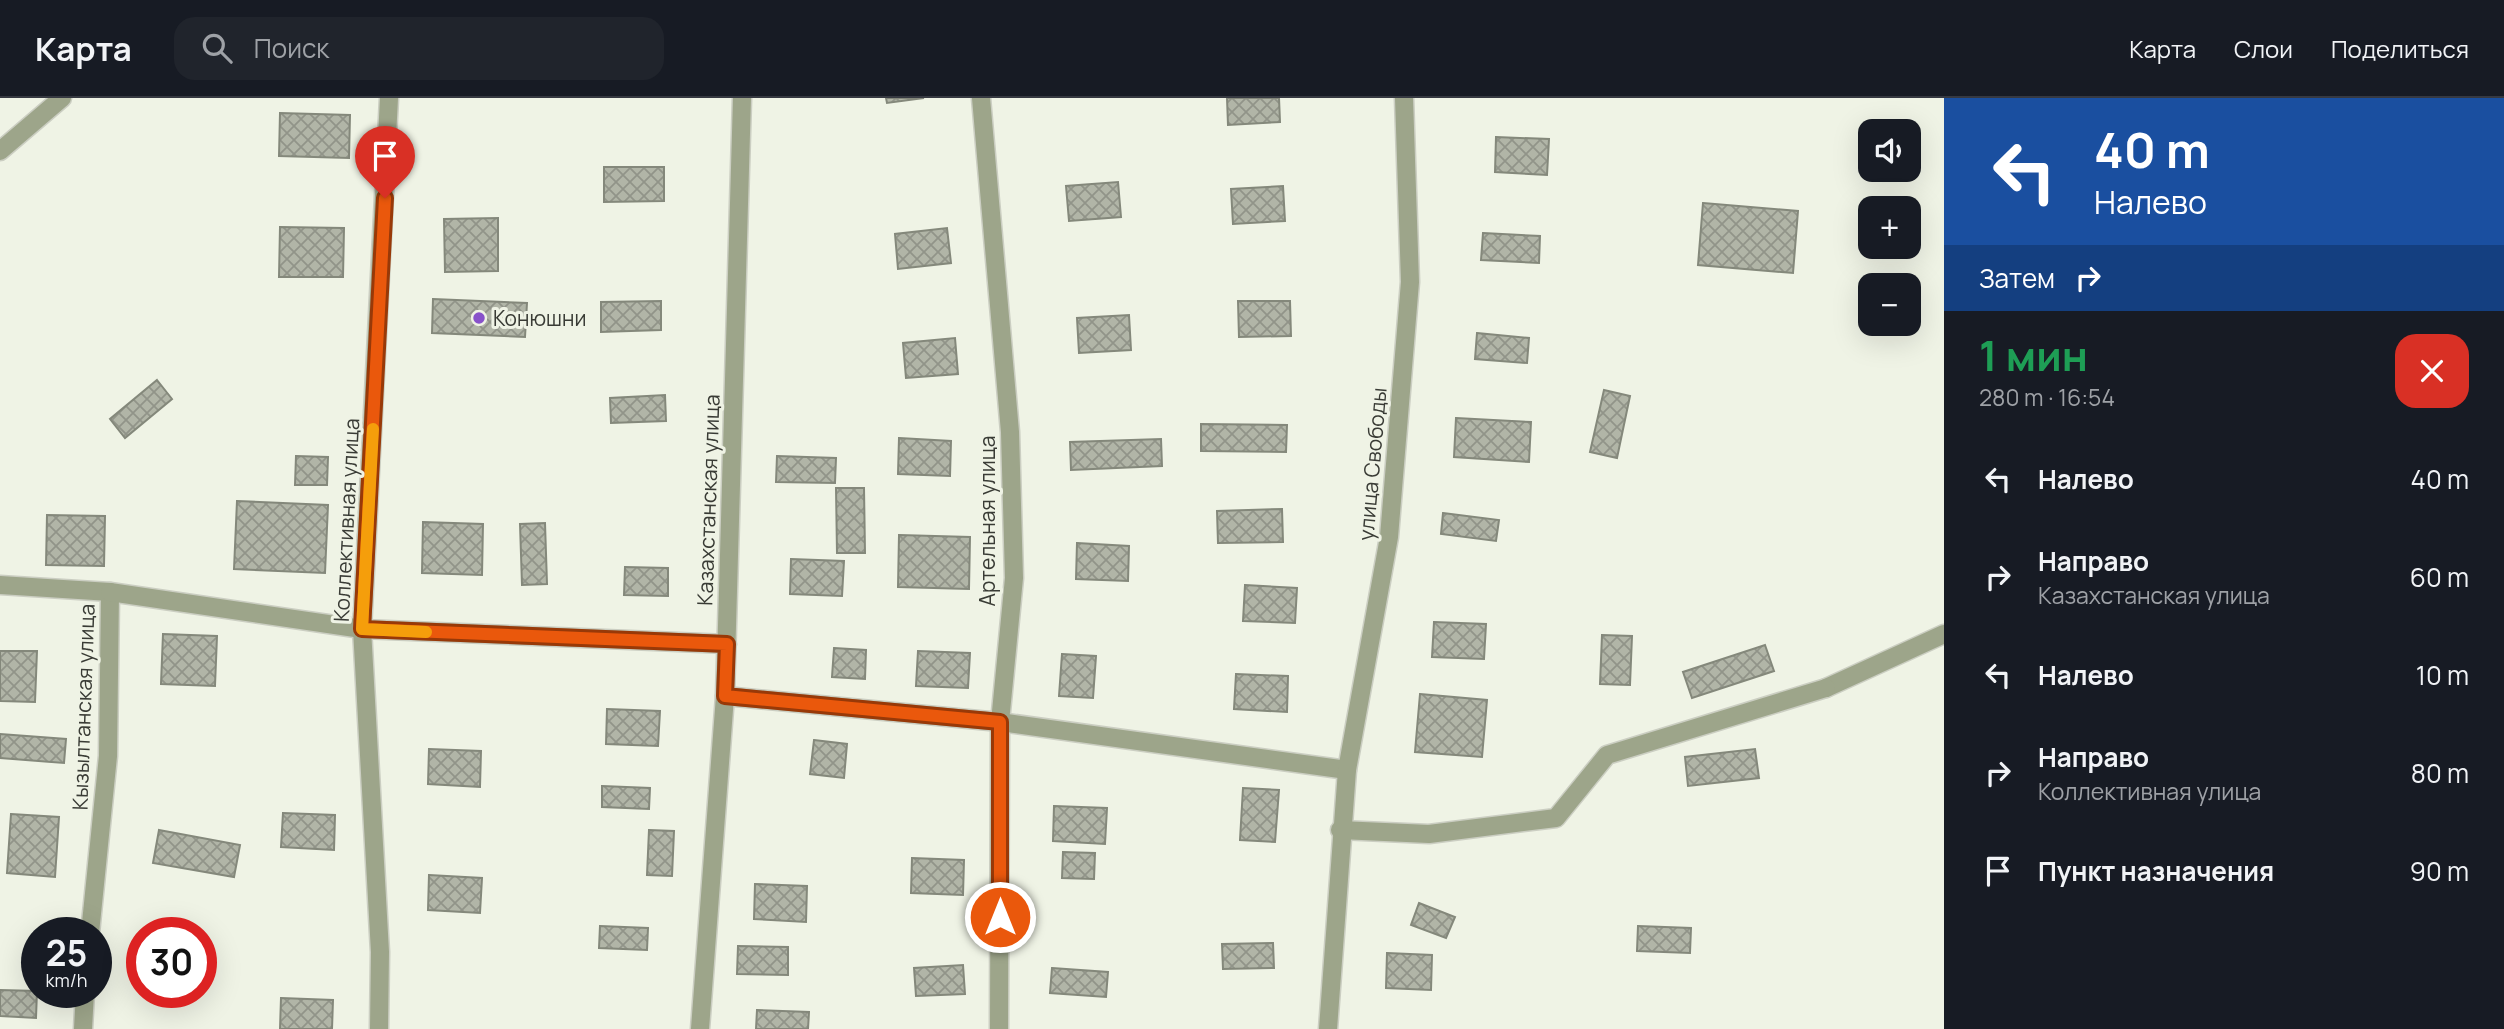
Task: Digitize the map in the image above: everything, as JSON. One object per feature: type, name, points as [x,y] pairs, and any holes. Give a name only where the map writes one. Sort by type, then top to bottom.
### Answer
[{"type":"street","points":[[0,151],[62,98]]},
{"type":"street","name":"Коллективная улица","points":[[379,1029],[380,952],[362,629],[389,98]]},
{"type":"street","name":"Казахстанская улица","points":[[700,1029],[725,696],[742,98]]},
{"type":"street","name":"Артельная улица","points":[[981,98],[1010,432],[1014,579],[1000,722],[999,1029]]},
{"type":"street","name":"улица Свободы","points":[[1328,1029],[1340,830],[1347,770],[1390,524],[1410,282],[1404,98]]},
{"type":"street","name":"Кызылтанская улица","points":[[0,585],[110,592],[108,756],[92,917]]},
{"type":"street","points":[[110,592],[362,629],[727,644]]},
{"type":"street","points":[[1340,830],[1429,834],[1556,818],[1607,755],[1826,688],[1944,634]]},
{"type":"street","points":[[725,696],[1000,722],[1347,770]]},
{"type":"street","points":[[83,1029],[84,1008]]},
{"type":"building","points":[[886,98],[924,98],[887,103]]},
{"type":"building","points":[[1227,98],[1279,98],[1280,122],[1228,125]]},
{"type":"building","points":[[280,113],[350,115],[349,158],[279,156]]},
{"type":"building","points":[[1496,137],[1549,139],[1547,175],[1495,172]]},
{"type":"building","points":[[604,167],[664,167],[664,201],[604,202]]},
{"type":"building","points":[[1118,182],[1121,217],[1069,221],[1066,186]]},
{"type":"building","points":[[1283,186],[1285,221],[1233,224],[1231,189]]},
{"type":"building","points":[[1703,203],[1798,211],[1793,273],[1698,265]]},
{"type":"building","points":[[498,218],[498,271],[445,272],[444,219]]},
{"type":"building","points":[[280,227],[344,228],[343,277],[279,277]]},
{"type":"building","points":[[947,228],[951,263],[898,269],[895,234]]},
{"type":"building","points":[[1483,233],[1540,236],[1539,263],[1481,260]]},
{"type":"building","name":"Конюшни","points":[[433,299],[527,303],[525,337],[432,333]]},
{"type":"building","points":[[661,301],[661,330],[601,332],[601,302]]},
{"type":"building","points":[[1238,301],[1290,301],[1291,336],[1239,337]]},
{"type":"building","points":[[1129,315],[1131,350],[1079,353],[1077,318]]},
{"type":"building","points":[[1477,333],[1529,338],[1527,363],[1475,359]]},
{"type":"building","points":[[955,338],[958,374],[906,378],[903,343]]},
{"type":"building","points":[[157,380],[172,399],[125,438],[110,419]]},
{"type":"building","points":[[1604,390],[1630,396],[1617,458],[1590,452]]},
{"type":"building","points":[[665,395],[666,421],[611,423],[610,398]]},
{"type":"building","points":[[1456,418],[1531,422],[1529,462],[1454,457]]},
{"type":"building","points":[[1201,424],[1287,425],[1286,452],[1201,451]]},
{"type":"building","points":[[899,438],[951,441],[950,476],[898,474]]},
{"type":"building","points":[[1161,439],[1162,466],[1071,470],[1070,442]]},
{"type":"building","points":[[296,456],[328,457],[327,485],[295,485]]},
{"type":"building","points":[[777,456],[836,458],[835,483],[776,482]]},
{"type":"building","points":[[836,488],[864,488],[865,553],[837,553]]},
{"type":"building","points":[[237,501],[328,505],[325,573],[234,569]]},
{"type":"building","points":[[1282,509],[1283,542],[1218,543],[1217,511]]},
{"type":"building","points":[[1443,513],[1499,520],[1496,541],[1441,534]]},
{"type":"building","points":[[47,515],[105,516],[104,566],[46,565]]},
{"type":"building","points":[[423,522],[483,524],[482,575],[422,573]]},
{"type":"building","points":[[545,523],[547,584],[522,585],[520,524]]},
{"type":"building","points":[[899,535],[970,537],[969,589],[898,587]]},
{"type":"building","points":[[1077,543],[1129,546],[1128,581],[1076,579]]},
{"type":"building","points":[[791,559],[844,561],[842,596],[790,594]]},
{"type":"building","points":[[625,567],[668,568],[668,596],[624,595]]},
{"type":"building","points":[[1245,585],[1297,588],[1295,623],[1243,621]]},
{"type":"building","points":[[1434,622],[1486,624],[1484,659],[1432,657]]},
{"type":"building","points":[[163,634],[217,636],[215,686],[161,684]]},
{"type":"building","points":[[1602,635],[1632,636],[1630,685],[1600,684]]},
{"type":"building","points":[[1765,645],[1774,671],[1692,698],[1683,672]]},
{"type":"building","points":[[834,648],[866,650],[865,679],[832,677]]},
{"type":"building","points":[[0,651],[37,651],[35,702],[0,701]]},
{"type":"building","points":[[918,651],[970,653],[968,688],[916,686]]},
{"type":"building","points":[[1062,654],[1096,656],[1093,698],[1059,696]]},
{"type":"building","points":[[1236,674],[1288,676],[1287,712],[1234,709]]},
{"type":"building","points":[[1420,694],[1487,700],[1482,757],[1415,752]]},
{"type":"building","points":[[607,709],[660,711],[658,746],[606,744]]},
{"type":"building","points":[[0,734],[66,739],[64,763],[0,758]]},
{"type":"building","points":[[814,740],[847,744],[844,778],[810,774]]},
{"type":"building","points":[[429,749],[481,751],[480,787],[428,784]]},
{"type":"building","points":[[1755,749],[1759,778],[1688,786],[1685,757]]},
{"type":"building","points":[[602,786],[650,788],[649,809],[602,807]]},
{"type":"building","points":[[1243,788],[1279,790],[1275,842],[1240,840]]},
{"type":"building","points":[[1054,806],[1107,808],[1105,844],[1053,841]]},
{"type":"building","points":[[283,813],[335,815],[334,850],[281,847]]},
{"type":"building","points":[[11,814],[59,817],[55,877],[7,873]]},
{"type":"building","points":[[159,830],[240,845],[234,877],[153,863]]},
{"type":"building","points":[[649,830],[674,831],[672,876],[647,875]]},
{"type":"building","points":[[1063,852],[1095,853],[1094,879],[1062,878]]},
{"type":"building","points":[[912,858],[964,860],[963,895],[911,893]]},
{"type":"building","points":[[429,875],[482,878],[480,913],[428,910]]},
{"type":"building","points":[[755,884],[807,886],[806,922],[754,919]]},
{"type":"building","points":[[1419,903],[1455,917],[1446,938],[1411,925]]},
{"type":"building","points":[[600,926],[648,928],[647,950],[599,948]]},
{"type":"building","points":[[1638,926],[1691,928],[1690,953],[1637,951]]},
{"type":"building","points":[[1273,943],[1274,968],[1223,969],[1222,944]]},
{"type":"building","points":[[738,946],[788,947],[788,975],[737,974]]},
{"type":"building","points":[[1387,953],[1432,955],[1431,990],[1386,988]]},
{"type":"building","points":[[963,965],[965,994],[916,996],[914,968]]},
{"type":"building","points":[[1052,968],[1108,972],[1106,997],[1050,993]]},
{"type":"building","points":[[0,990],[21,991],[21,1008],[36,1008],[36,1018],[0,1016]]},
{"type":"building","points":[[281,998],[333,1000],[332,1029],[280,1029]]},
{"type":"building","points":[[757,1010],[809,1012],[808,1029],[756,1029]]},
{"type":"slow traffic","points":[[373,429],[362,629],[426,632]]},
{"type":"place","name":"Конюшни","points":[[479,318]]},
{"type":"route","points":[[385,198],[362,629],[727,644],[725,696],[1000,722],[1000,917]]}]
